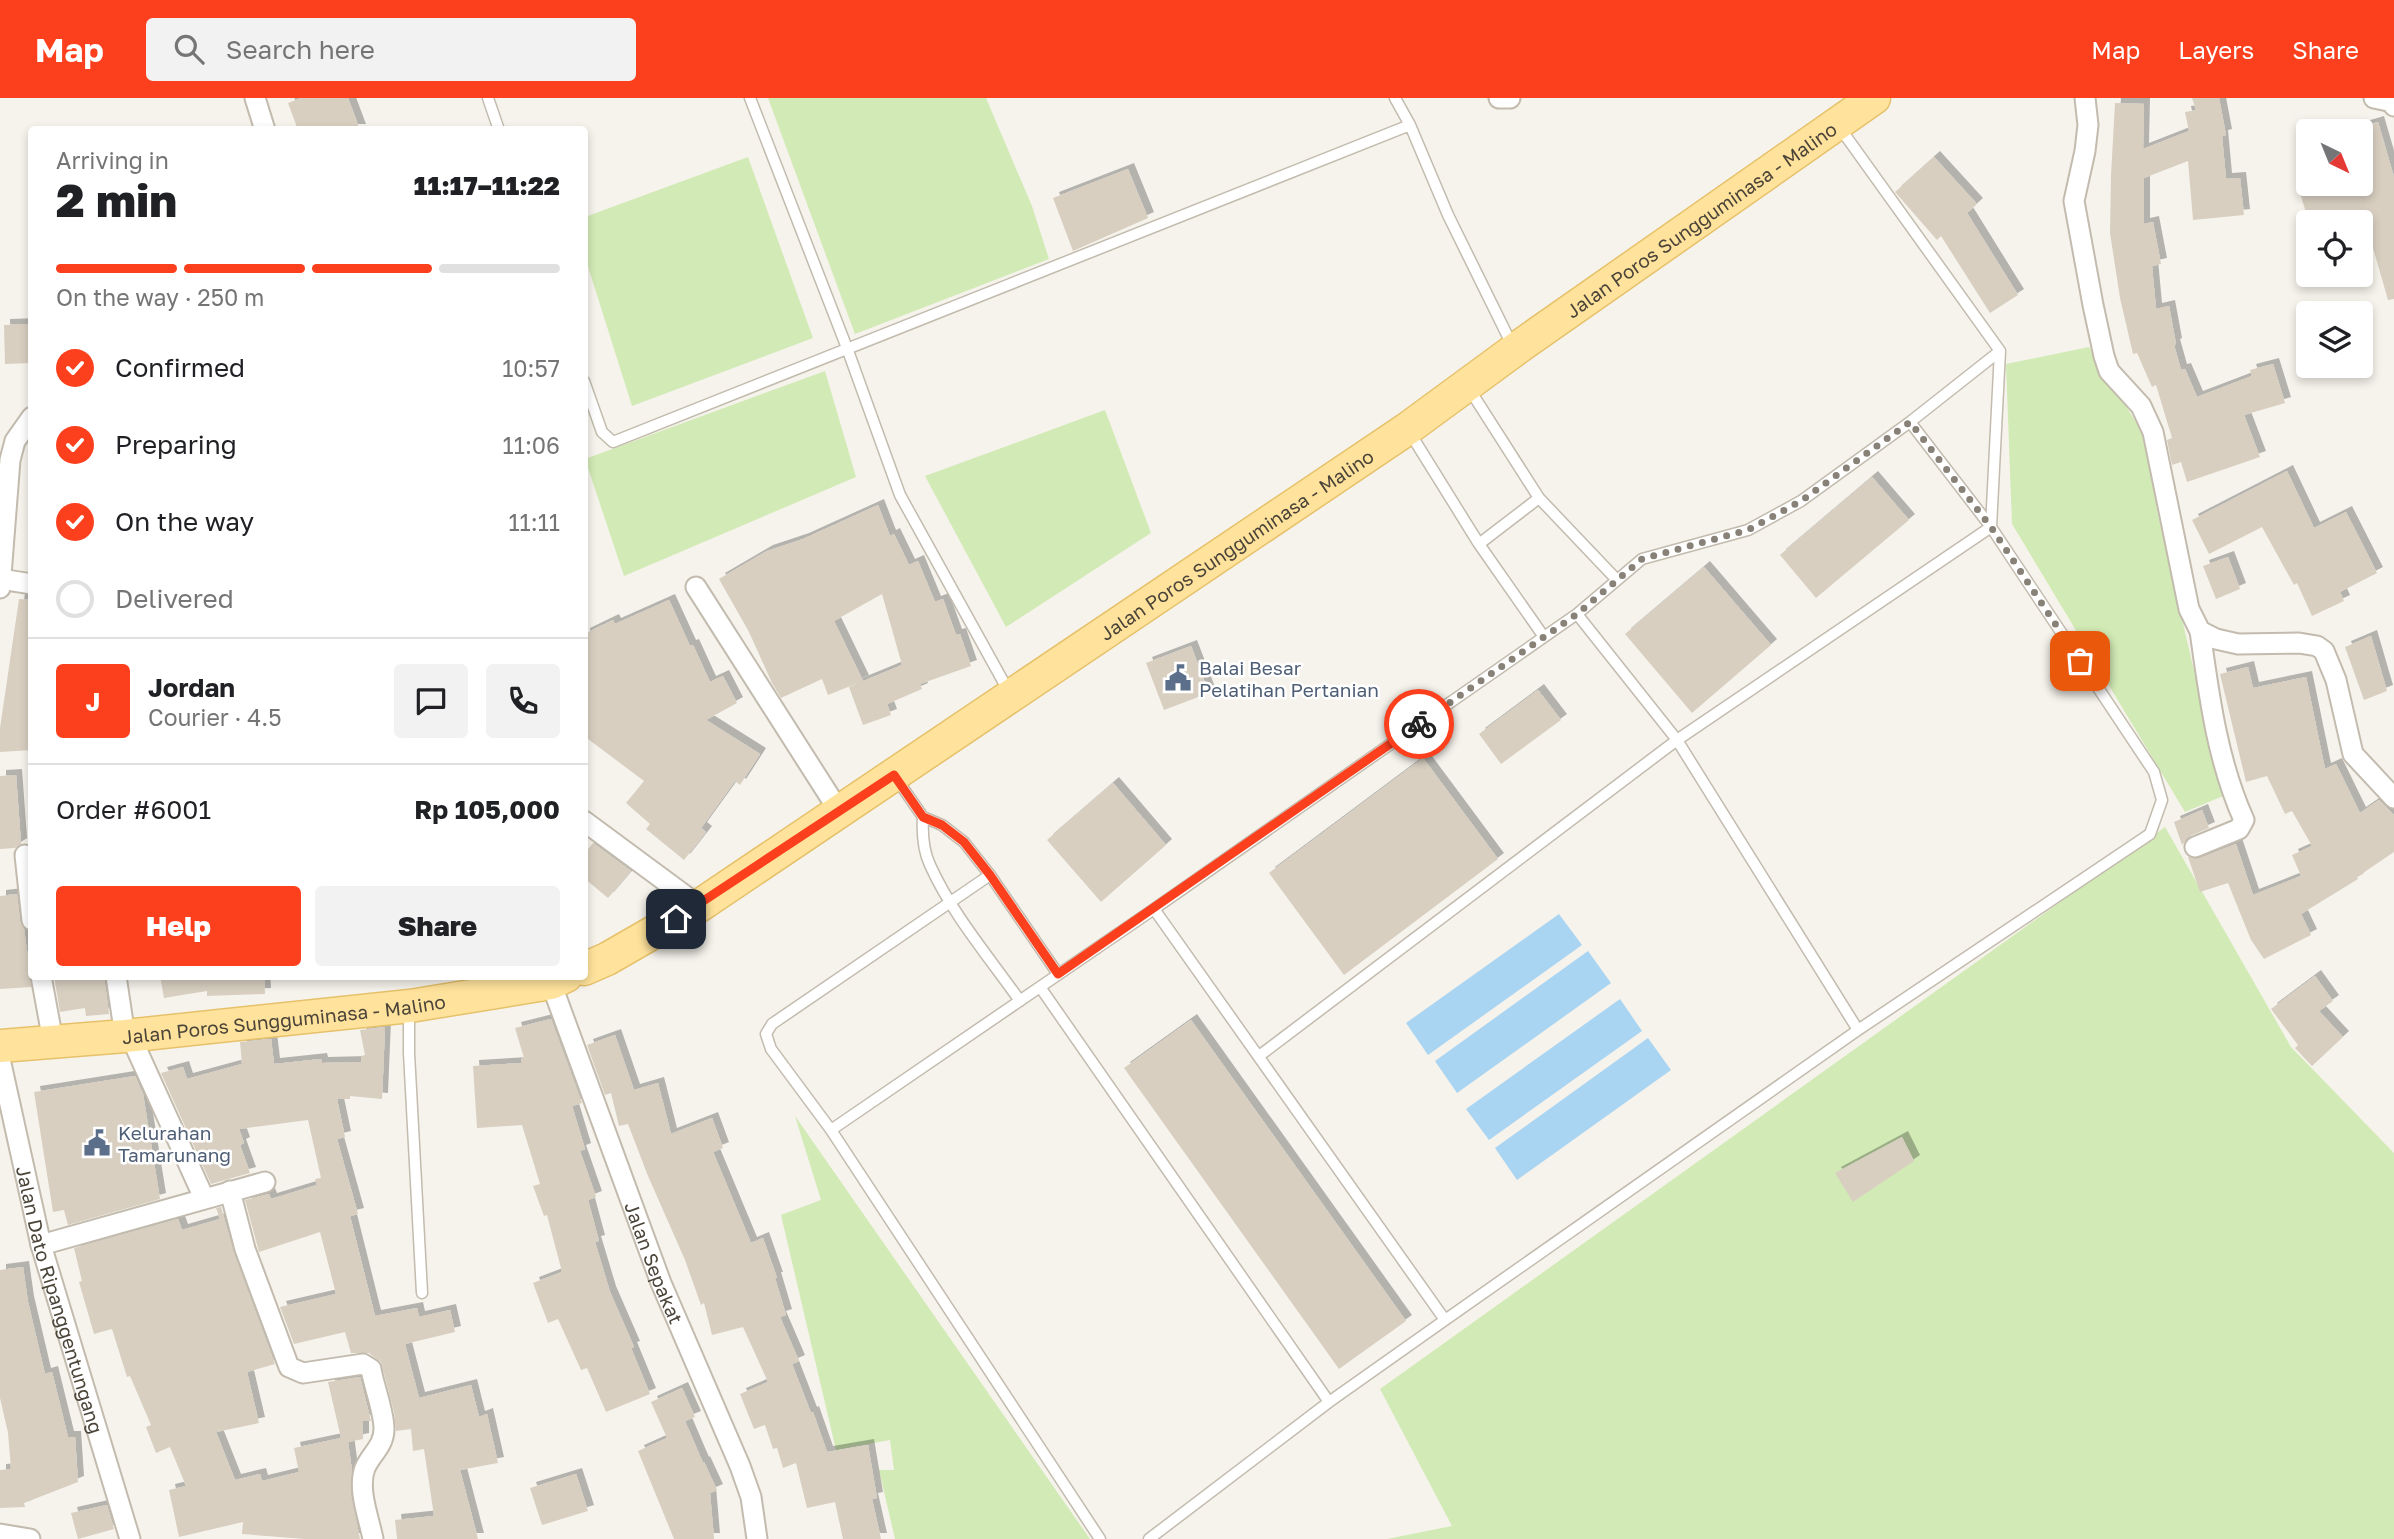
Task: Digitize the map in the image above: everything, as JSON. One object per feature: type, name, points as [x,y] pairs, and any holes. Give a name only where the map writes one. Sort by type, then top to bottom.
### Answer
[{"type":"main road","name":"Jalan Poros Sungguminasa - Malino","points":[[588,967],[699,906],[1407,429],[1874,98]]},
{"type":"main road","name":"Jalan Poros Sungguminasa - Malino","points":[[0,1046],[128,1036],[410,1006],[559,980]]},
{"type":"street","points":[[255,98],[264,126]]},
{"type":"street","points":[[1499,98],[1510,98]]},
{"type":"street","points":[[2085,98],[2088,125],[2074,201],[2104,356],[2109,371],[2135,398],[2148,419],[2163,474],[2183,587],[2189,609],[2200,631],[2212,718],[2223,763],[2244,820],[2239,829],[2195,848]]},
{"type":"street","points":[[28,422],[15,441],[9,460],[1,582],[28,584]]},
{"type":"street","points":[[696,587],[839,811]]},
{"type":"street","points":[[2200,631],[2225,642],[2299,643],[2317,646],[2324,651],[2336,680],[2353,754],[2394,798]]},
{"type":"street","points":[[588,824],[699,906]]},
{"type":"street","points":[[25,855],[28,883]]},
{"type":"street","points":[[42,980],[53,1041]]},
{"type":"street","points":[[117,980],[128,1036],[204,1198]]},
{"type":"street","name":"Jalan Sepakat","points":[[559,980],[661,1283],[751,1497],[757,1539]]},
{"type":"street","name":"Jalan Dato Ripanggentungang","points":[[0,1059],[41,1245],[130,1539]]},
{"type":"street","points":[[41,1245],[265,1182]]},
{"type":"street","points":[[230,1191],[245,1249],[289,1367],[303,1373],[363,1364],[371,1369],[384,1426],[380,1445],[364,1469],[363,1479],[373,1539]]},
{"type":"street","points":[[0,1534],[30,1539]]},
{"type":"lane","points":[[488,98],[498,126]]},
{"type":"lane","points":[[750,98],[847,348],[900,495],[1011,695]]},
{"type":"lane","points":[[1395,98],[1514,351]]},
{"type":"lane","points":[[588,393],[602,432],[613,442],[1410,125]]},
{"type":"lane","points":[[1838,125],[2000,351],[1991,527]]},
{"type":"lane","points":[[831,1130],[1577,614],[1642,559],[1748,530],[1801,501],[1910,422],[2000,351]]},
{"type":"lane","points":[[1467,386],[1539,498],[1617,580]]},
{"type":"lane","points":[[1149,1539],[1329,1402],[1444,1320],[1858,1030],[2150,834],[2162,800],[2154,772],[1991,527],[1910,422]]},
{"type":"lane","points":[[1407,429],[1479,544],[1544,637]]},
{"type":"lane","points":[[1479,544],[1539,498]]},
{"type":"lane","points":[[1259,1056],[1677,740],[1991,527]]},
{"type":"lane","points":[[1577,614],[1677,740],[1858,1030]]},
{"type":"lane","points":[[894,775],[923,817],[942,825],[964,842],[1058,974]]},
{"type":"lane","points":[[923,817],[922,838],[929,864],[951,903],[1020,1001]]},
{"type":"lane","points":[[990,875],[772,1024],[766,1034],[771,1049],[831,1130],[1100,1539]]},
{"type":"lane","points":[[1154,909],[1444,1320]]},
{"type":"lane","points":[[1040,987],[1329,1402]]},
{"type":"lane","points":[[410,1006],[408,1053],[422,1293]]},
{"type":"green space","points":[[768,98],[986,98],[1032,206],[1049,259],[855,334]]},
{"type":"green space","points":[[748,157],[813,338],[632,406],[588,267],[588,216]]},
{"type":"green space","points":[[2089,347],[2144,435],[2158,515],[2223,796],[2185,812],[2012,524],[2006,364]]},
{"type":"green space","points":[[825,371],[856,477],[624,576],[588,468],[588,458]]},
{"type":"green space","points":[[1105,410],[1151,533],[1006,627],[925,476]]},
{"type":"green space","points":[[2165,827],[2291,1047],[2394,1153],[2394,1539],[1387,1539],[1452,1526],[1380,1389]]},
{"type":"green space","points":[[795,1116],[1090,1539],[895,1539],[879,1470],[894,1470],[890,1440],[836,1450],[781,1215],[821,1200]]},
{"type":"water","points":[[1559,914],[1582,945],[1428,1055],[1406,1023]]},
{"type":"water","points":[[1588,951],[1611,983],[1457,1093],[1435,1061]]},
{"type":"water","points":[[1620,999],[1642,1031],[1489,1140],[1466,1109]]},
{"type":"water","points":[[1648,1038],[1671,1070],[1517,1180],[1495,1148]]},
{"type":"building","points":[[301,98],[348,98],[358,126],[297,126],[288,103]]},
{"type":"building","points":[[2192,98],[2219,98],[2226,135],[2222,136],[2226,179],[2240,178],[2244,215],[2193,220],[2188,161],[2144,178],[2144,224],[2153,222],[2161,264],[2152,266],[2156,309],[2169,306],[2176,344],[2174,345],[2181,370],[2185,369],[2197,397],[2252,376],[2250,370],[2273,364],[2285,403],[2244,415],[2260,457],[2187,482],[2181,462],[2172,465],[2167,440],[2172,438],[2156,385],[2152,387],[2137,353],[2133,354],[2120,298],[2110,233],[2115,103],[2144,104],[2143,149],[2189,131],[2185,112],[2196,110]]},
{"type":"building","points":[[2378,122],[2394,177],[2394,299],[2388,300],[2373,248],[2373,210],[2305,210],[2301,196],[2373,196],[2373,123]]},
{"type":"building","points":[[1934,157],[1977,204],[1967,213],[2018,295],[1990,313],[1941,236],[1937,240],[1895,192]]},
{"type":"building","points":[[1128,169],[1148,218],[1073,251],[1053,198]]},
{"type":"building","points":[[28,324],[28,363],[5,364],[4,325]]},
{"type":"building","points":[[2287,471],[2314,528],[2346,512],[2377,573],[2340,592],[2344,601],[2312,616],[2297,583],[2294,585],[2262,527],[2209,554],[2192,520]]},
{"type":"building","points":[[1872,477],[1909,520],[1816,598],[1780,555]]},
{"type":"building","points":[[878,505],[890,536],[894,534],[909,565],[918,561],[935,602],[943,599],[956,635],[960,634],[971,666],[920,684],[922,689],[887,704],[891,715],[863,725],[849,687],[902,665],[882,594],[834,621],[863,681],[828,695],[822,679],[781,698],[749,632],[719,579],[767,551],[803,539]]},
{"type":"building","points":[[2228,557],[2240,589],[2216,599],[2203,566]]},
{"type":"building","points":[[1704,567],[1771,645],[1692,713],[1625,634]]},
{"type":"building","points":[[19,599],[28,600],[28,750],[0,752],[0,728]]},
{"type":"building","points":[[669,600],[710,682],[723,676],[737,703],[706,720],[760,754],[740,785],[735,781],[701,828],[706,832],[684,860],[646,829],[650,824],[626,803],[644,781],[588,739],[588,632],[613,620],[615,624]]},
{"type":"building","points":[[2371,636],[2387,691],[2364,700],[2345,647]]},
{"type":"building","name":"Balai Besar Pelatihan Pertanian","points":[[1191,646],[1209,693],[1164,710],[1146,663]]},
{"type":"building","points":[[2248,667],[2253,688],[2306,677],[2325,769],[2336,764],[2360,813],[2379,800],[2394,815],[2394,852],[2357,877],[2358,879],[2301,914],[2311,935],[2264,959],[2251,940],[2228,883],[2200,892],[2188,857],[2200,858],[2236,844],[2253,895],[2301,876],[2292,855],[2312,846],[2292,811],[2285,814],[2267,776],[2246,782],[2220,674]]},
{"type":"building","points":[[1538,690],[1561,720],[1501,764],[1479,734]]},
{"type":"building","points":[[1423,758],[1498,859],[1344,975],[1269,873]]},
{"type":"building","points":[[16,775],[21,844],[15,848],[0,849],[0,776]]},
{"type":"building","points":[[1113,783],[1166,845],[1101,902],[1047,840]]},
{"type":"building","points":[[2202,810],[2209,828],[2190,836],[2182,845],[2174,822]]},
{"type":"building","points":[[593,843],[631,871],[608,898],[588,881],[588,849]]},
{"type":"building","points":[[17,894],[20,921],[28,951],[28,980],[31,980],[31,987],[0,989],[0,896]]},
{"type":"building","points":[[2315,976],[2333,1001],[2319,1011],[2343,1037],[2312,1066],[2295,1048],[2298,1045],[2271,1009]]},
{"type":"building","points":[[55,980],[105,980],[109,1014],[86,1016],[85,1008],[60,1012]]},
{"type":"building","points":[[161,980],[264,980],[265,994],[207,996],[207,991],[164,998]]},
{"type":"building","points":[[551,1019],[582,1103],[572,1106],[585,1149],[580,1151],[596,1197],[588,1200],[599,1241],[595,1242],[610,1292],[634,1347],[631,1348],[650,1394],[606,1412],[587,1368],[581,1370],[558,1319],[548,1323],[533,1283],[562,1272],[547,1215],[544,1216],[533,1186],[540,1184],[522,1125],[477,1128],[473,1066],[522,1063],[521,1059],[524,1058],[515,1028]]},
{"type":"building","points":[[1191,1020],[1406,1321],[1339,1369],[1124,1068]]},
{"type":"building","points":[[385,1027],[382,1099],[350,1096],[350,1099],[337,1099],[345,1137],[337,1139],[358,1214],[350,1216],[375,1316],[417,1308],[419,1317],[450,1310],[455,1332],[405,1344],[419,1398],[471,1385],[479,1417],[487,1414],[498,1463],[460,1470],[478,1539],[397,1539],[395,1520],[434,1516],[424,1449],[413,1451],[411,1429],[396,1431],[381,1362],[369,1353],[351,1353],[345,1332],[294,1344],[280,1307],[336,1294],[320,1232],[259,1252],[245,1200],[269,1194],[271,1199],[317,1185],[315,1179],[321,1178],[308,1120],[239,1129],[244,1143],[240,1145],[250,1173],[211,1184],[161,1073],[183,1067],[187,1079],[242,1064],[240,1042],[271,1039],[274,1064],[321,1059],[322,1063],[361,1062],[361,1056],[365,1055],[360,1030]]},
{"type":"building","points":[[615,1035],[634,1090],[658,1083],[671,1134],[712,1118],[723,1148],[713,1152],[751,1243],[763,1238],[786,1315],[780,1317],[799,1361],[792,1364],[827,1452],[868,1445],[877,1498],[872,1499],[881,1539],[843,1539],[835,1502],[807,1508],[796,1463],[783,1468],[777,1448],[773,1449],[765,1425],[754,1429],[740,1394],[768,1382],[743,1327],[712,1335],[704,1303],[701,1305],[628,1124],[619,1126],[611,1093],[605,1095],[587,1045]]},
{"type":"building","name":"Kelurahan Tamarunang","points":[[135,1076],[143,1094],[160,1199],[68,1225],[64,1210],[53,1212],[34,1092]]},
{"type":"building","points":[[1902,1137],[1914,1161],[1853,1202],[1835,1173]]},
{"type":"building","points":[[221,1207],[234,1253],[275,1364],[247,1372],[259,1423],[216,1432],[235,1480],[260,1474],[262,1481],[299,1472],[294,1448],[341,1438],[328,1382],[360,1377],[371,1421],[363,1421],[363,1439],[348,1442],[352,1471],[351,1495],[360,1539],[305,1539],[242,1534],[243,1522],[179,1537],[169,1490],[186,1486],[170,1447],[156,1453],[146,1427],[151,1425],[130,1376],[127,1377],[112,1329],[94,1334],[79,1282],[82,1281],[74,1248],[178,1219],[182,1230],[220,1219],[216,1208]]},
{"type":"building","points":[[23,1267],[28,1302],[45,1374],[52,1372],[68,1437],[75,1437],[78,1482],[24,1503],[25,1507],[0,1508],[0,1470],[11,1469],[8,1433],[0,1398],[0,1270]]},
{"type":"building","points":[[682,1388],[695,1417],[685,1421],[717,1490],[710,1493],[714,1539],[674,1539],[638,1451],[667,1438],[651,1402]]},
{"type":"building","points":[[576,1474],[588,1511],[542,1525],[530,1488]]},
{"type":"building","points":[[107,1505],[114,1529],[78,1539],[71,1513]]},
{"type":"way so far","points":[[1419,724],[1577,614],[1642,559],[1748,530],[1801,501],[1910,422],[1991,527],[2080,661]]},
{"type":"place","name":"Balai Besar Pelatihan Pertanian","points":[[1178,678]]},
{"type":"place","name":"Kelurahan Tamarunang","points":[[97,1143]]},
{"type":"route","points":[[676,919],[894,775],[923,817],[942,825],[964,842],[1058,974],[1419,724]]}]
